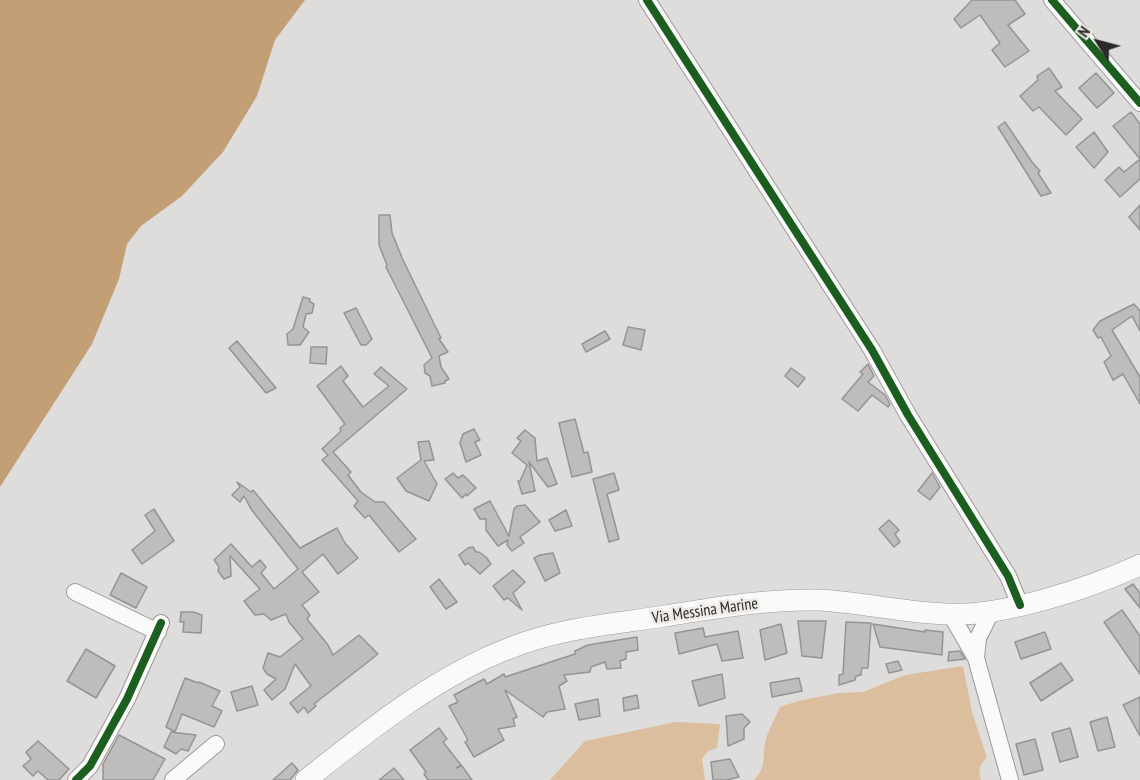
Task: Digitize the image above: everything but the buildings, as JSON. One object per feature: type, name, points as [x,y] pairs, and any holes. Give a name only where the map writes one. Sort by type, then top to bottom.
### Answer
[{"type":"main road","name":"Via Messina Marine","points":[[306,780],[364,735],[434,687],[511,647],[574,630],[722,607],[793,601],[843,602],[902,611],[951,615],[1020,605],[1115,576],[1140,565]]},
{"type":"street","points":[[647,0],[872,350],[908,415],[1008,576],[1020,605]]},
{"type":"street","points":[[1052,0],[1140,103]]},
{"type":"street","points":[[75,592],[159,627],[127,699],[90,766],[76,780]]},
{"type":"street","points":[[976,658],[978,638],[992,610]]},
{"type":"street","points":[[951,615],[976,658],[1010,780]]},
{"type":"street","points":[[173,780],[216,744]]},
{"type":"shaded area","points":[[0,0],[305,0],[275,40],[257,96],[223,152],[182,196],[141,226],[127,244],[119,279],[92,344],[0,487]]},
{"type":"shaded area","points":[[963,666],[972,712],[987,758],[980,768],[981,780],[754,780],[761,771],[766,739],[780,707],[839,693],[863,692],[905,675]]},
{"type":"shaded area","points":[[676,722],[720,724],[717,748],[708,751],[702,759],[705,780],[550,780],[585,741]]},
{"type":"cycle path","points":[[647,0],[872,350],[908,415],[1008,576],[1020,605]]},
{"type":"cycle path","points":[[1052,0],[1140,103]]},
{"type":"cycle path","points":[[76,780],[90,766],[127,699],[161,623]]}]
